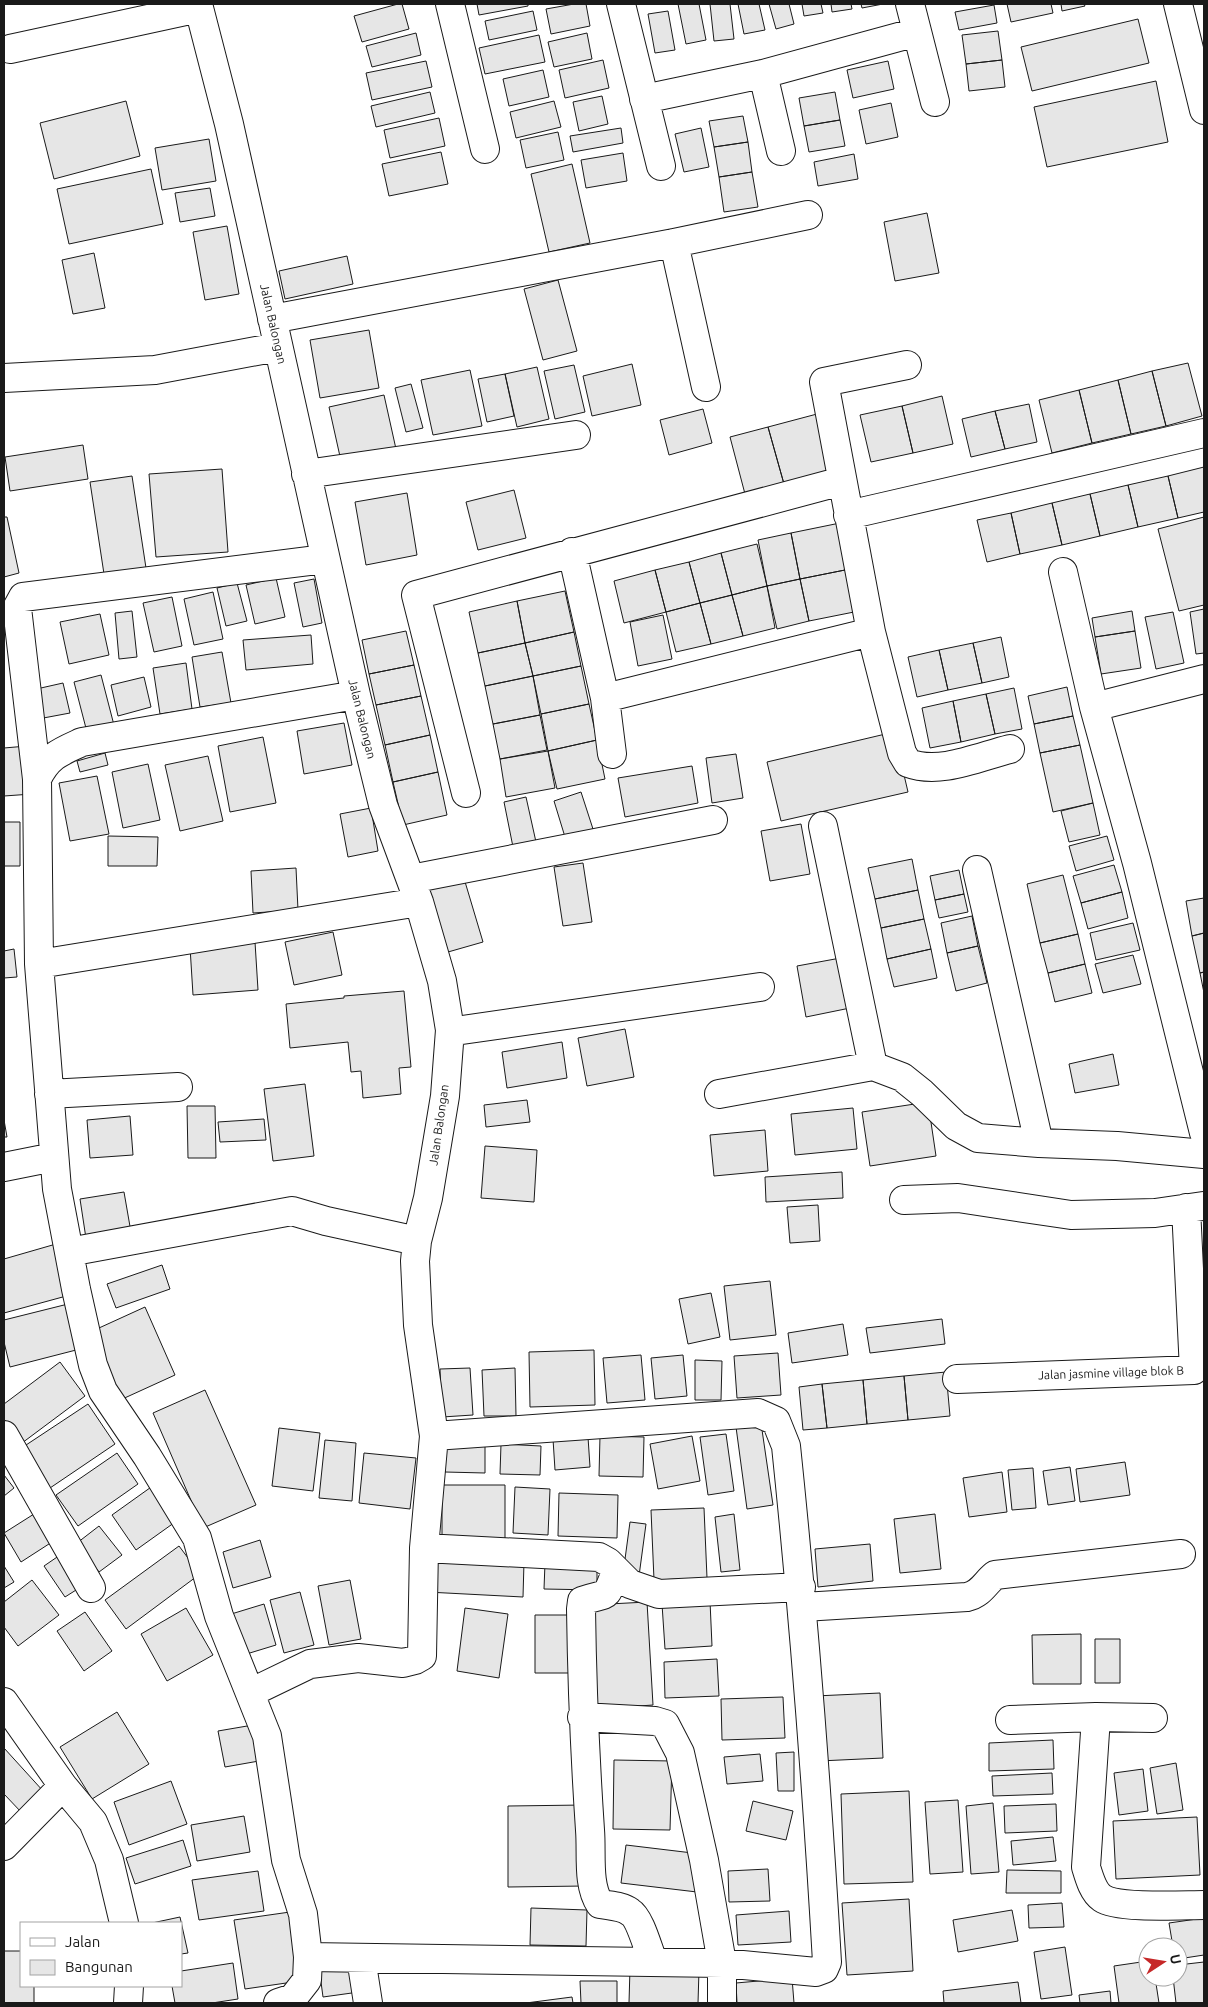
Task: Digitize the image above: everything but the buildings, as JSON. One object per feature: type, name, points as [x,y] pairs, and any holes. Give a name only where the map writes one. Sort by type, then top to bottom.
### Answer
[{"type":"street","points":[[450,4],[485,149]]},
{"type":"street","points":[[620,4],[661,166]]},
{"type":"street","points":[[910,4],[935,102]]},
{"type":"street","points":[[1178,4],[1204,110]]},
{"type":"street","points":[[10,49],[199,6]]},
{"type":"street","name":"Jalan Balongan","points":[[199,6],[229,124],[356,695],[383,805],[415,891],[442,981],[450,1030],[445,1096],[428,1198],[417,1241],[415,1273],[418,1325],[434,1436],[424,1548],[422,1656],[403,1663],[358,1658],[310,1664],[258,1714]]},
{"type":"street","points":[[644,99],[763,74],[917,32]]},
{"type":"street","points":[[763,74],[781,151]]},
{"type":"street","points":[[272,319],[674,243],[808,215]]},
{"type":"street","points":[[674,243],[706,387]]},
{"type":"street","points":[[4,378],[155,370],[278,347]]},
{"type":"street","points":[[907,365],[824,382],[871,632],[902,753],[908,763],[918,767],[938,768],[1010,749]]},
{"type":"street","points":[[848,515],[1204,432]]},
{"type":"street","points":[[306,474],[576,435]]},
{"type":"street","points":[[466,793],[416,595],[842,481]]},
{"type":"street","points":[[572,552],[604,698],[612,754]]},
{"type":"street","points":[[278,2003],[294,1998],[307,1980],[308,1957],[303,1914],[286,1860],[258,1714],[219,1616],[197,1538],[152,1463],[103,1391],[93,1365],[57,1189],[39,964],[37,779],[17,608],[23,597],[325,559]]},
{"type":"street","points":[[1063,572],[1094,707],[1137,863],[1204,1133]]},
{"type":"street","points":[[604,698],[871,632]]},
{"type":"street","points":[[1094,707],[1204,679]]},
{"type":"street","points":[[37,779],[43,767],[52,757],[82,742],[356,695]]},
{"type":"street","points":[[39,964],[415,891],[713,820]]},
{"type":"street","points":[[823,826],[873,1066]]},
{"type":"street","points":[[977,870],[1039,1143]]},
{"type":"street","points":[[450,1030],[462,1030],[760,987]]},
{"type":"street","points":[[718,1094],[873,1066],[902,1077],[922,1093],[956,1126],[978,1138],[1117,1146],[1204,1154]]},
{"type":"street","points":[[49,1094],[178,1087]]},
{"type":"street","points":[[4,1167],[54,1157]]},
{"type":"street","points":[[904,1200],[958,1198],[1071,1215],[1155,1213],[1195,1207]]},
{"type":"street","name":"Jalan jasmine village blok B","points":[[957,1378],[1194,1370],[1195,1207]]},
{"type":"street","points":[[69,1252],[292,1211],[326,1221],[417,1241]]},
{"type":"street","points":[[308,1957],[722,1963],[816,1972],[824,1969],[826,1962],[816,1778],[802,1597],[786,1446],[776,1421],[758,1413],[434,1436]]},
{"type":"street","points":[[4,1435],[91,1588]]},
{"type":"street","points":[[424,1548],[599,1557],[608,1562],[630,1584],[659,1594],[802,1597],[967,1597],[974,1596],[981,1591],[987,1581],[995,1574],[1181,1554]]},
{"type":"street","points":[[616,1572],[608,1594],[582,1601],[582,1717],[592,1859],[592,1887],[600,1904],[621,1907],[632,1913],[638,1921],[653,1961]]},
{"type":"street","points":[[4,1702],[63,1787],[93,1822],[109,1860],[124,1922]]},
{"type":"street","points":[[582,1717],[655,1721],[664,1724],[680,1753],[704,1860],[722,1963],[722,2003]]},
{"type":"street","points":[[1096,1717],[1086,1867],[1090,1882],[1102,1898],[1125,1905],[1204,1904]]},
{"type":"street","points":[[1010,1720],[1096,1717],[1153,1718]]},
{"type":"street","points":[[4,1846],[63,1787]]},
{"type":"street","points":[[361,1958],[368,2003]]},
{"type":"street","points":[[128,2003],[129,1987]]}]
